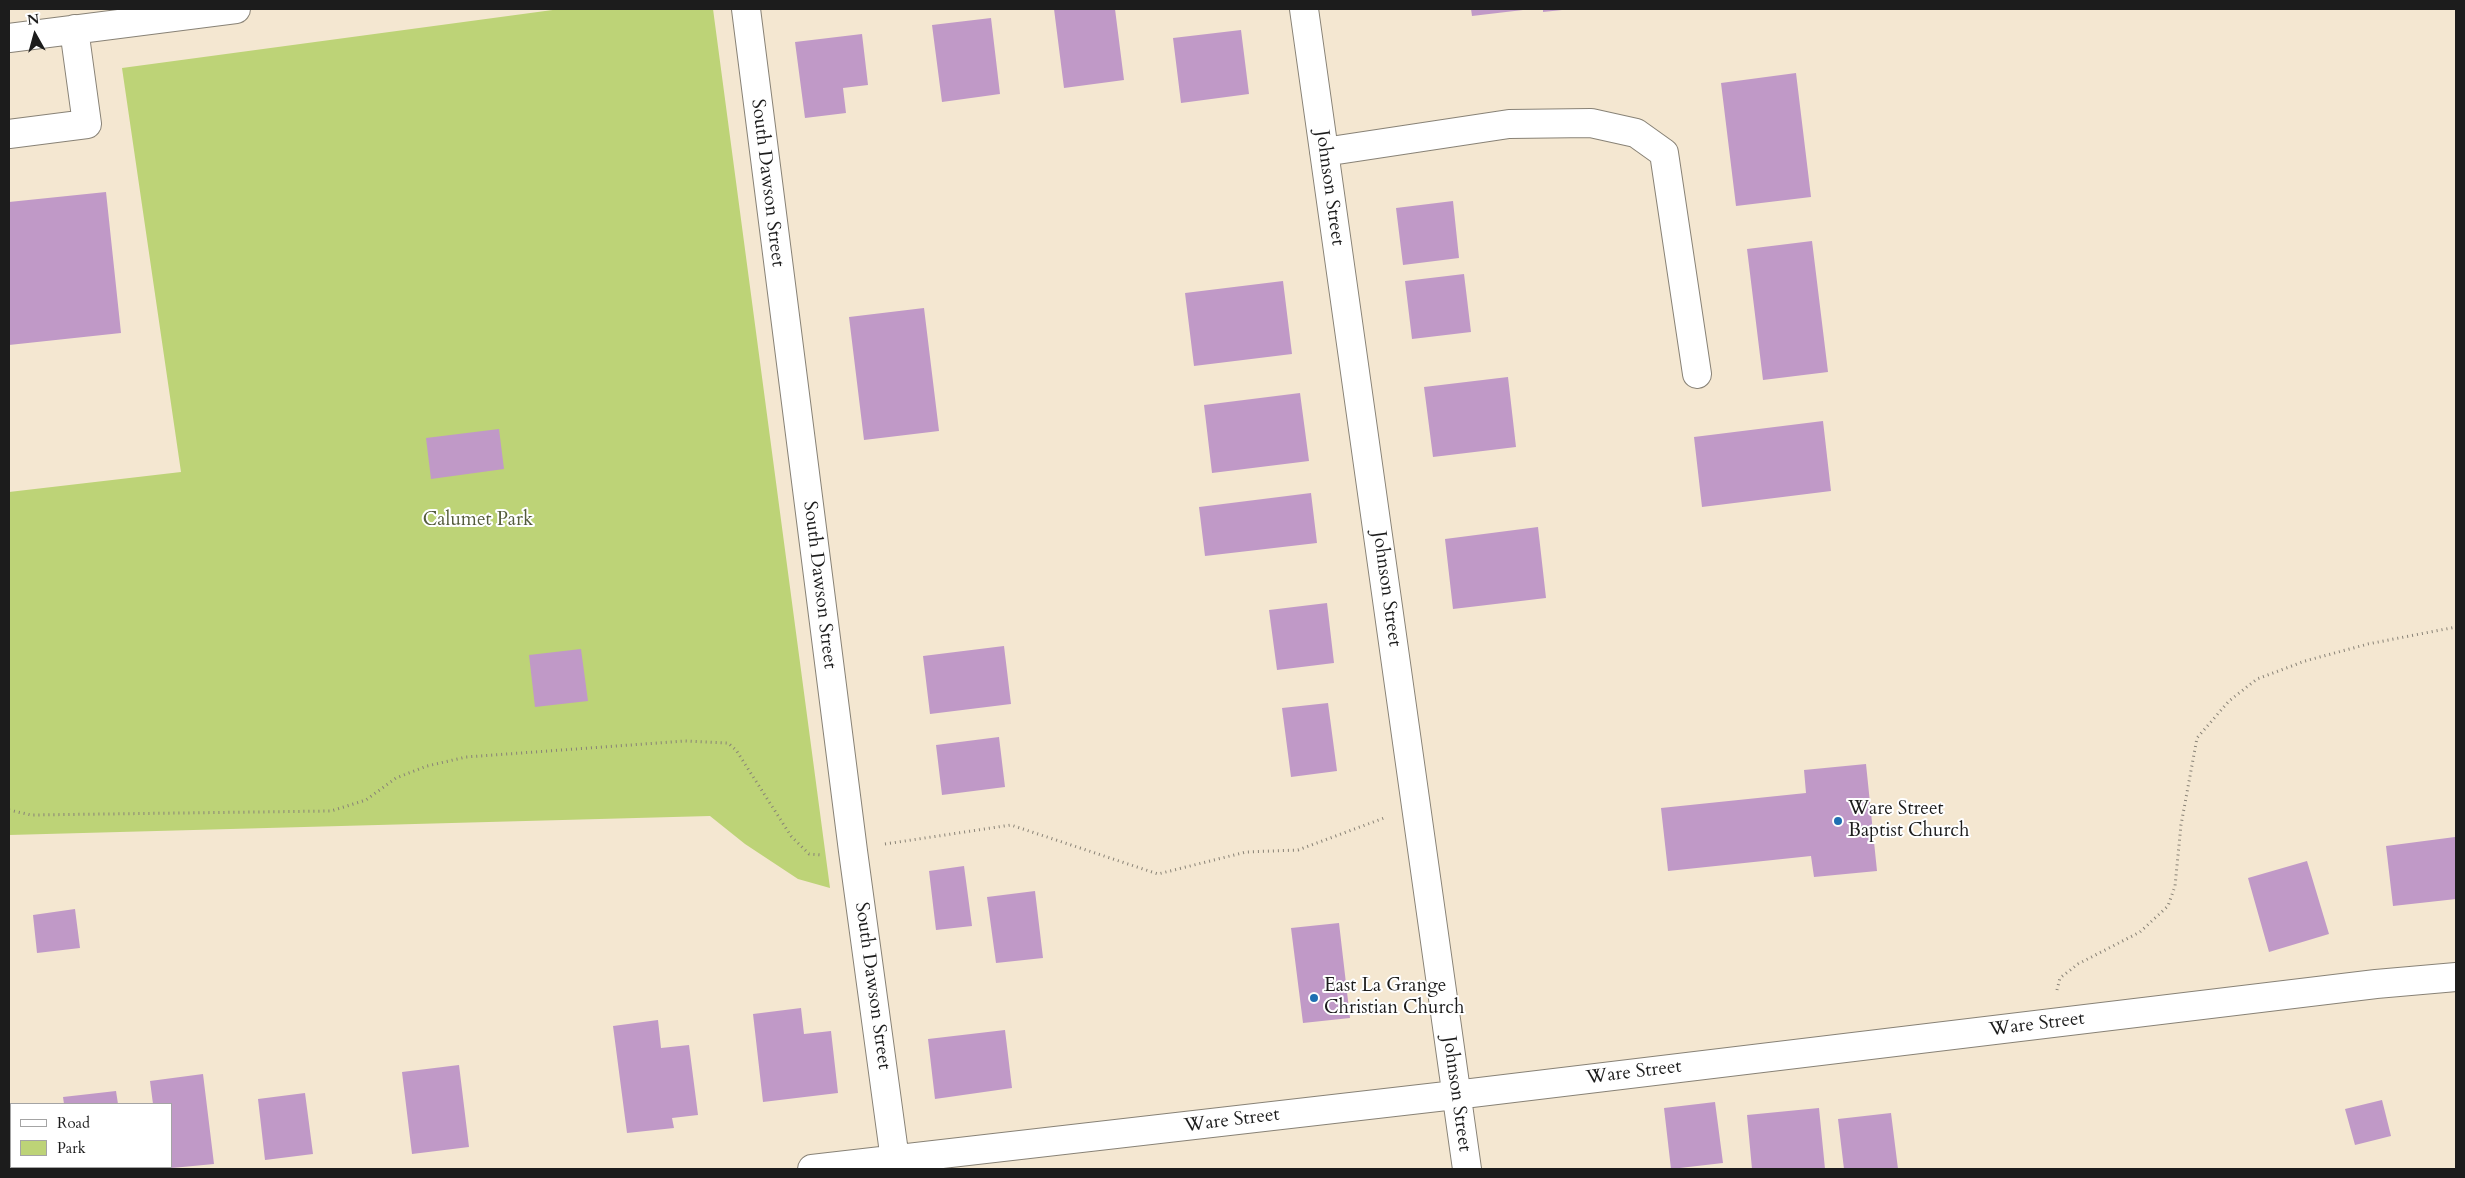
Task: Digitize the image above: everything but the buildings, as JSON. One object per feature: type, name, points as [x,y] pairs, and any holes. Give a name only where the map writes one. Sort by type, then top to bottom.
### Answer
[{"type":"street","points":[[9,38],[236,9]]},
{"type":"street","name":"South Dawson Street","points":[[746,9],[853,851],[895,1160]]},
{"type":"street","name":"Johnson Street","points":[[1304,9],[1466,1169]]},
{"type":"street","points":[[9,134],[87,124],[74,29]]},
{"type":"street","points":[[1324,152],[1509,124],[1591,123],[1636,134],[1664,153],[1697,374]]},
{"type":"street","name":"Ware Street","points":[[812,1169],[1455,1095],[2376,984],[2456,977]]},
{"type":"path","points":[[2051,1023],[2052,1004],[2060,978],[2078,964],[2140,932],[2168,906],[2175,886],[2183,809],[2197,738],[2228,701],[2257,680],[2305,661],[2368,644],[2456,626]]},
{"type":"path","points":[[9,810],[31,815],[331,811],[366,800],[396,778],[427,766],[466,757],[686,741],[711,742],[728,743],[736,750],[791,836],[810,854],[825,855]]},
{"type":"path","points":[[881,844],[1011,825],[1158,874],[1246,852],[1298,850],[1392,814]]},
{"type":"green space","name":"Calumet Park","points":[[560,9],[713,9],[830,888],[798,879],[745,844],[710,816],[9,835],[9,492],[181,472],[122,68]]},
{"type":"place","name":"Ware Street Baptist Church","points":[[1838,821]]},
{"type":"place","name":"East La Grange Christian Church","points":[[1314,998]]}]
